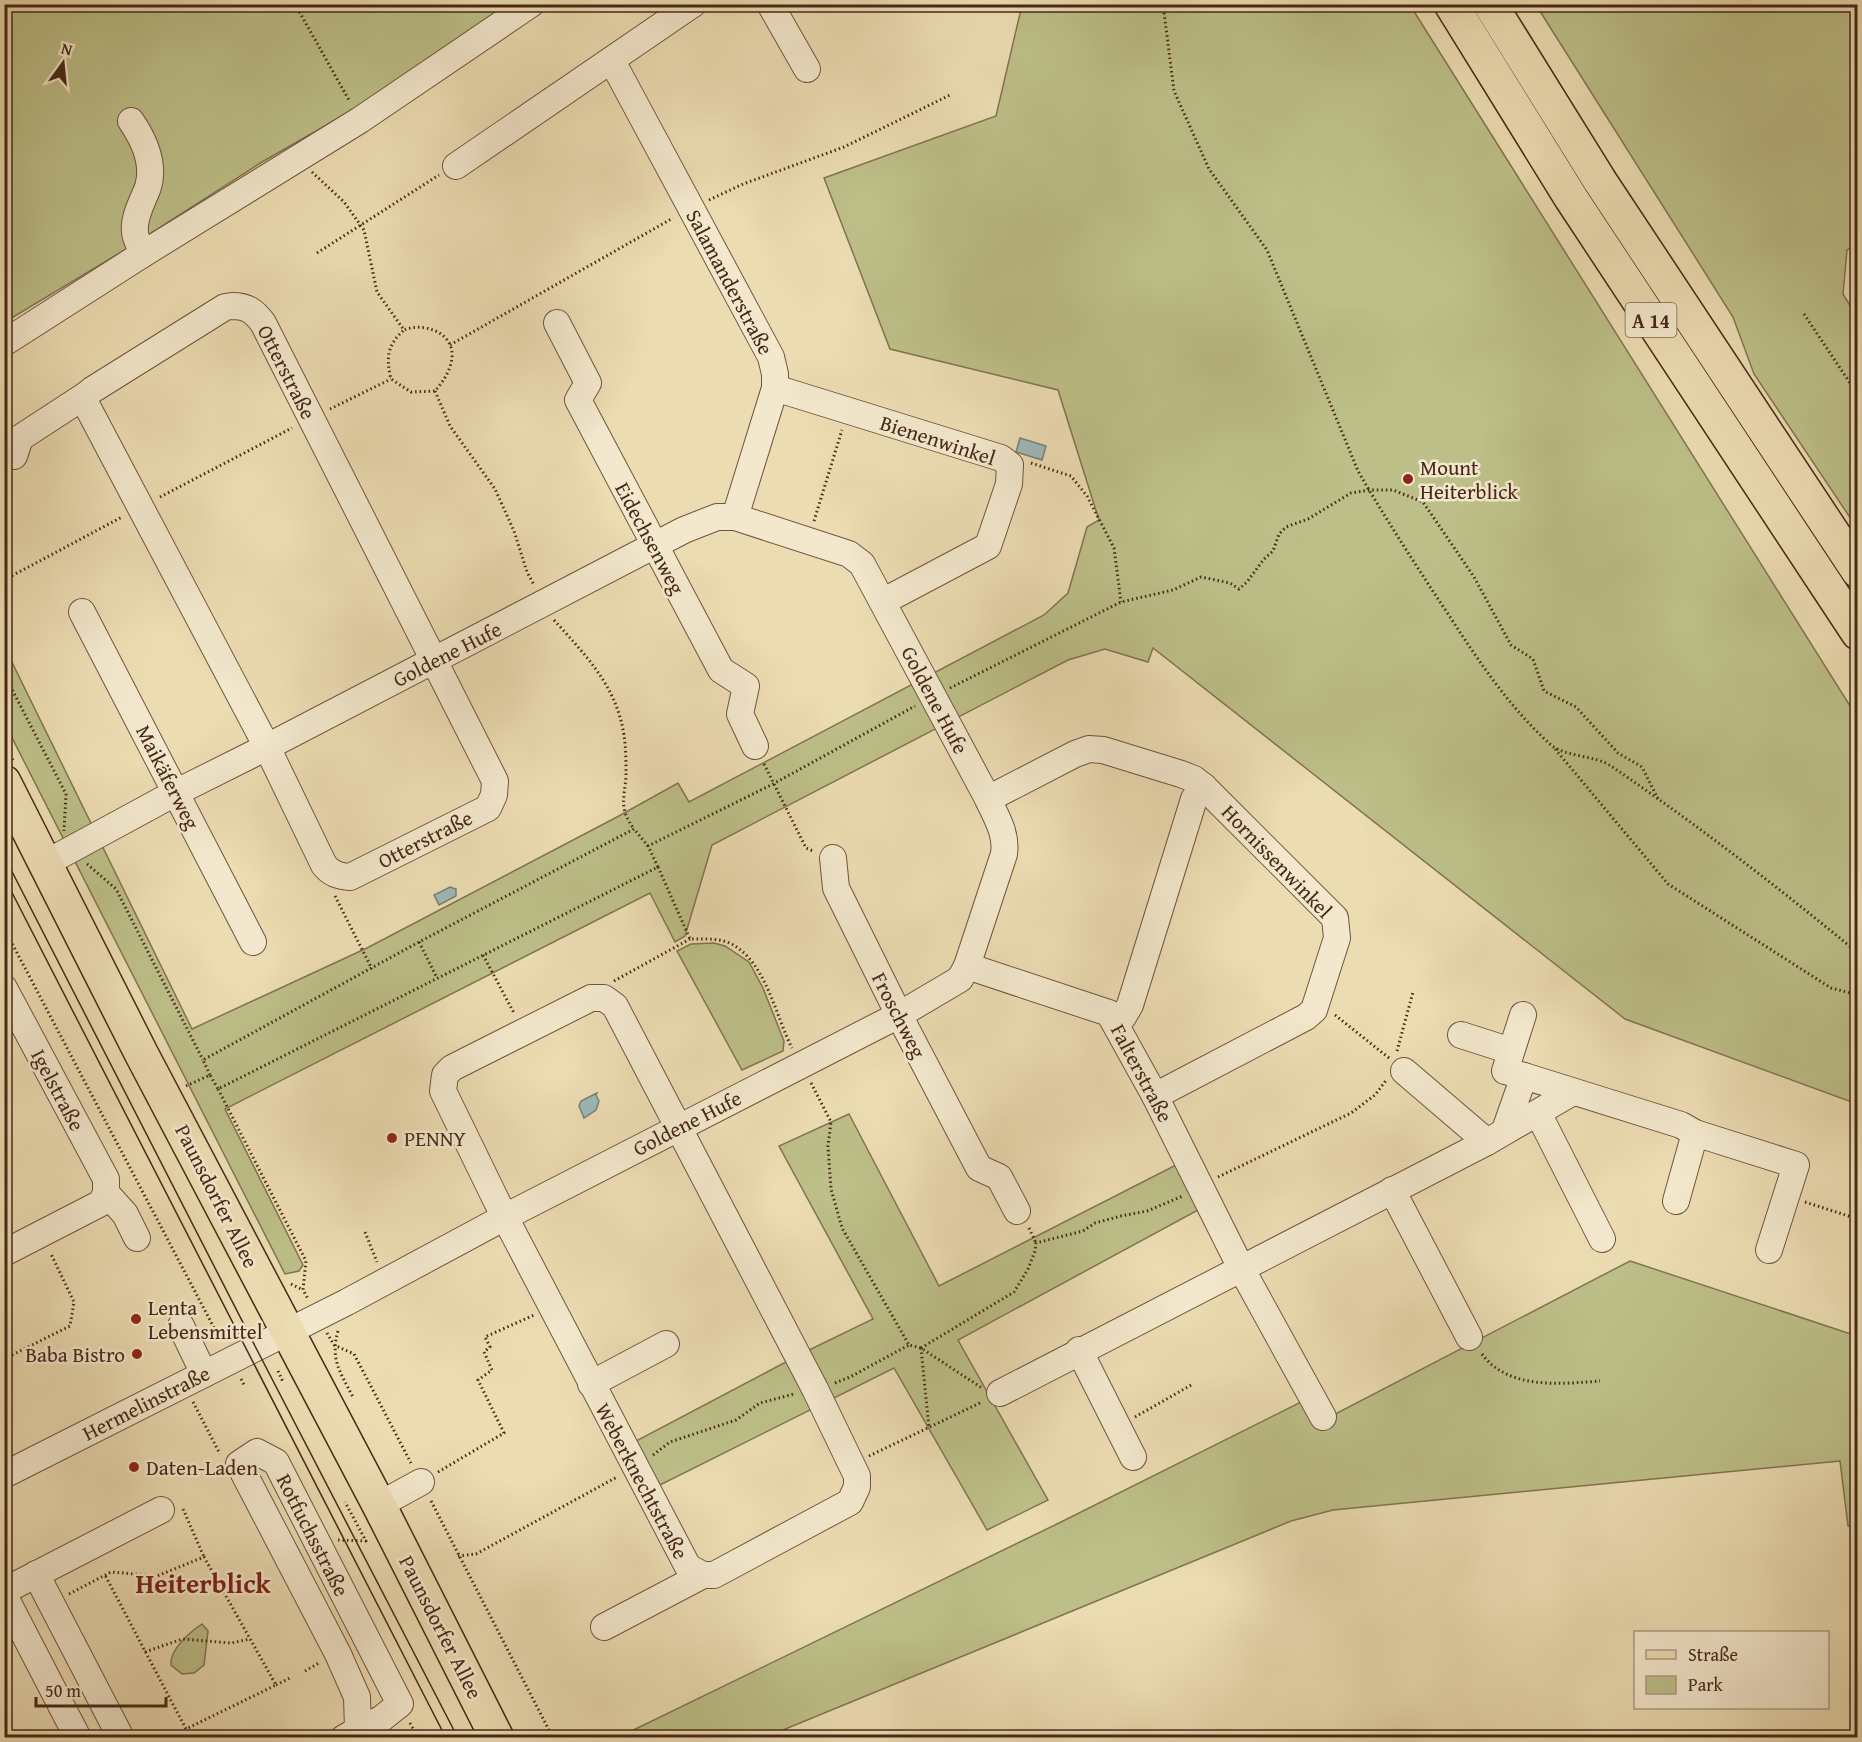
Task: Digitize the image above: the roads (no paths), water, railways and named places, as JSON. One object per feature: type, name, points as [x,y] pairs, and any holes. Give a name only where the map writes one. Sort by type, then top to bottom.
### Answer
[{"type":"main road","name":"A 14","points":[[1451,4],[1571,198],[1857,633]]},
{"type":"main road","name":"A 14","points":[[1490,4],[1600,181],[1857,571]]},
{"type":"main road","name":"Paunsdorfer Allee","points":[[4,782],[54,859],[141,1053],[379,1505],[497,1737]]},
{"type":"street","points":[[4,343],[360,120],[531,4]]},
{"type":"street","points":[[456,166],[693,4]]},
{"type":"street","points":[[770,4],[807,69]]},
{"type":"street","name":"Salamanderstraße","points":[[612,61],[771,357],[775,388],[735,517]]},
{"type":"street","points":[[131,121],[148,153],[150,167],[148,186],[139,207],[135,232],[143,254]]},
{"type":"street","name":"Otterstraße","points":[[14,456],[21,438],[92,390],[225,307],[239,306],[255,313],[263,323],[495,781],[494,795],[488,808],[350,877],[328,871],[324,865],[267,747]]},
{"type":"street","name":"Eidechsenweg","points":[[557,323],[588,383],[578,400],[654,546],[721,670],[746,686],[740,714],[755,746]]},
{"type":"street","name":"Bienenwinkel","points":[[775,388],[1000,458],[1010,465],[1009,484],[988,546],[884,601]]},
{"type":"street","points":[[86,396],[86,404],[267,747]]},
{"type":"street","name":"Goldene Hufe","points":[[54,859],[175,793],[700,522],[717,517],[735,517],[857,558],[884,601],[988,799],[1004,832],[1005,844],[967,966],[960,979],[899,1015],[678,1127],[347,1302],[286,1331]]},
{"type":"street","name":"Maikäferweg","points":[[82,612],[253,942]]},
{"type":"street","name":"Hornissenwinkel","points":[[988,799],[1075,754],[1089,750],[1103,750],[1181,774],[1194,779],[1203,786],[1335,918],[1337,938],[1314,1010],[1306,1017],[1155,1096]]},
{"type":"street","name":"Hornissenwinkel","points":[[1116,1022],[1123,1017],[1130,1005],[1194,799],[1203,786]]},
{"type":"street","name":"Froschweg","points":[[833,858],[836,888],[899,1015],[980,1168],[999,1177],[1017,1211]]},
{"type":"street","name":"Falterstraße","points":[[967,966],[1109,1013],[1155,1096],[1241,1268],[1323,1417]]},
{"type":"street","name":"Igelstraße","points":[[4,988],[106,1179],[106,1193]]},
{"type":"street","name":"Weberknechtstraße","points":[[591,998],[604,998],[615,1006],[678,1127],[815,1389],[857,1476],[857,1488],[850,1502],[714,1575],[703,1575],[688,1567],[505,1217],[443,1091],[443,1084],[445,1076],[452,1068],[523,1030],[591,998]]},
{"type":"street","points":[[1523,1015],[1505,1071],[1681,1125],[1695,1133],[1796,1165],[1769,1250]]},
{"type":"street","points":[[1461,1035],[1511,1051]]},
{"type":"street","points":[[1399,1066],[1496,1136]]},
{"type":"street","points":[[1496,1136],[1524,1076]]},
{"type":"street","points":[[997,1394],[1538,1113],[1583,1096]]},
{"type":"street","points":[[1538,1113],[1602,1239]]},
{"type":"street","points":[[1676,1201],[1695,1133]]},
{"type":"street","points":[[1392,1190],[1469,1336]]},
{"type":"street","points":[[4,1253],[101,1203],[106,1193],[125,1214],[137,1238]]},
{"type":"street","points":[[181,1326],[194,1379]]},
{"type":"street","name":"Hermelinstraße","points":[[4,1475],[286,1331]]},
{"type":"street","points":[[591,1384],[666,1344]]},
{"type":"street","points":[[1080,1350],[1133,1457]]},
{"type":"street","name":"Rotfuchsstraße","points":[[257,1452],[276,1462],[400,1704],[381,1719],[351,1734],[357,1697],[338,1654],[239,1464],[257,1452]]},
{"type":"street","points":[[379,1505],[421,1482]]},
{"type":"street","points":[[78,1737],[4,1593],[36,1574],[161,1510]]},
{"type":"street","points":[[36,1574],[119,1737]]},
{"type":"street","points":[[604,1627],[703,1575]]},
{"type":"water","points":[[1020,438],[1046,446],[1042,460],[1016,452]]},
{"type":"water","points":[[450,887],[456,889],[456,896],[439,905],[434,895]]},
{"type":"water","points":[[597,1093],[599,1101],[596,1110],[584,1118],[579,1106],[581,1101]]},
{"type":"tram line","points":[[4,856],[458,1738]]},
{"type":"tram line","points":[[4,877],[446,1738]]},
{"type":"place","name":"Mount Heiterblick","points":[[1408,479]]},
{"type":"place","name":"PENNY","points":[[392,1138]]},
{"type":"place","name":"Lenta Lebensmittel","points":[[136,1319]]},
{"type":"place","name":"Baba Bistro","points":[[137,1354]]},
{"type":"place","name":"Daten-Laden","points":[[134,1467]]},
{"type":"district","name":"Heiterblick","points":[[203,1583]]}]
